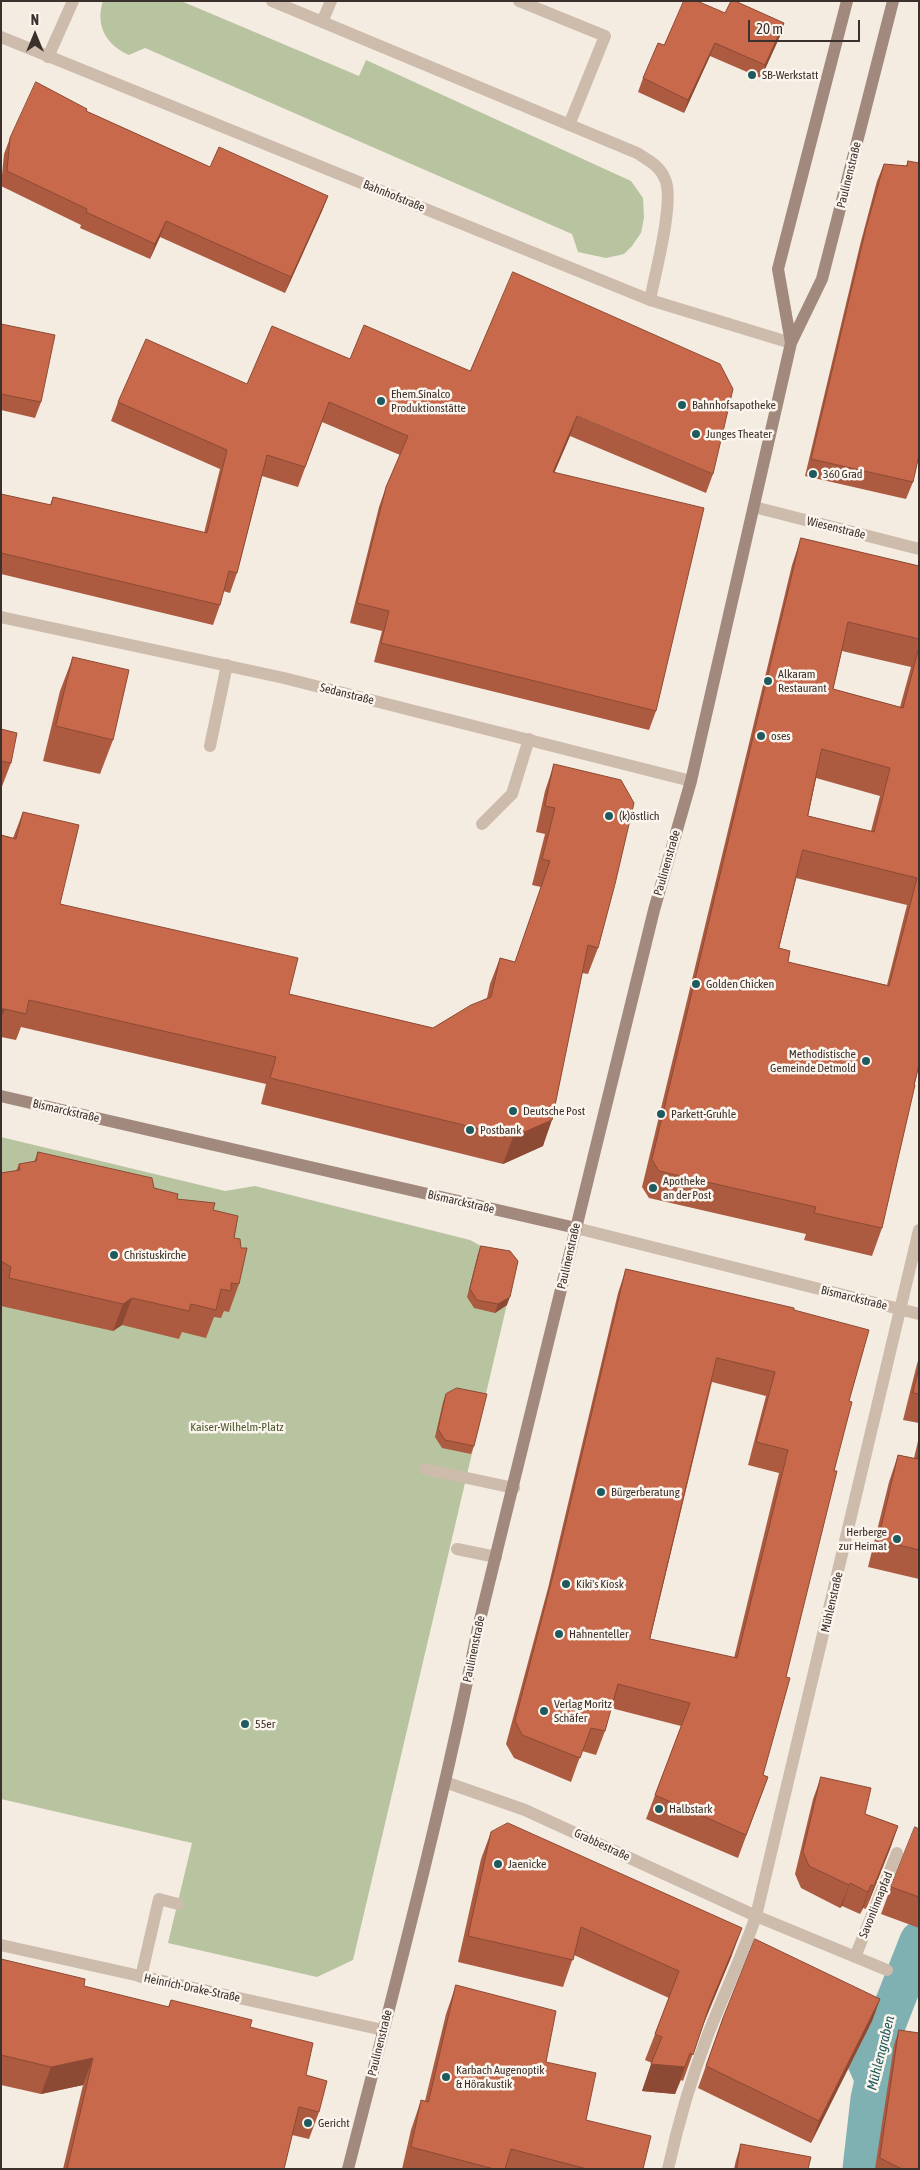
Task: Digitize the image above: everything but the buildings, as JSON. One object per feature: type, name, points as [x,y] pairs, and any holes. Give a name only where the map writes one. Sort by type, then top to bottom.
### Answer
[{"type":"main road","name":"Paulinenstraße","points":[[791,343],[778,269],[846,1]]},
{"type":"main road","name":"Paulinenstraße","points":[[348,2169],[427,1860],[478,1628],[514,1488],[654,910],[690,781],[791,343],[822,279],[894,1]]},
{"type":"main road","name":"Bismarckstraße","points":[[1,1096],[576,1228]]},
{"type":"street","points":[[48,57],[73,1]]},
{"type":"street","points":[[272,1],[637,153],[654,163],[666,179],[668,199],[650,300]]},
{"type":"street","points":[[322,22],[331,1]]},
{"type":"street","points":[[519,1],[605,36],[569,125]]},
{"type":"street","name":"Bahnhofstraße","points":[[1,37],[650,300],[791,343]]},
{"type":"street","name":"Wiesenstraße","points":[[754,507],[919,549]]},
{"type":"street","name":"Sedanstraße","points":[[1,617],[227,665],[690,781]]},
{"type":"street","points":[[210,746],[227,665]]},
{"type":"street","points":[[482,824],[512,794],[529,740]]},
{"type":"street","name":"Bismarckstraße","points":[[576,1228],[919,1314]]},
{"type":"street","name":"Mühlenstraße","points":[[756,1916],[831,1607],[919,1230]]},
{"type":"street","points":[[425,1469],[514,1488]]},
{"type":"street","points":[[457,1549],[496,1557]]},
{"type":"street","name":"Grabbestraße","points":[[445,1782],[525,1810],[756,1916],[888,1970]]},
{"type":"street","name":"Savonlinnapfad","points":[[855,1957],[897,1853]]},
{"type":"street","points":[[141,1977],[159,1899],[178,1904]]},
{"type":"street","points":[[668,2169],[677,2128],[707,2037],[746,1947],[756,1916]]},
{"type":"street","name":"Heinrich-Drake-Straße","points":[[1,1945],[383,2030]]},
{"type":"green space","points":[[103,1],[181,1],[359,76],[366,60],[631,181],[643,198],[644,218],[641,233],[624,254],[606,258],[578,252],[572,234],[145,48],[129,55],[121,51],[114,46],[104,33],[100,18]]},
{"type":"green space","name":"Kaiser-Wilhelm-Platz","points":[[1,1137],[225,1191],[255,1186],[470,1240],[507,1260],[515,1270],[353,1960],[317,1977],[168,1943],[192,1843],[1,1799]]},
{"type":"water","points":[[872,2022],[897,2032],[875,2169],[850,2169],[857,2088],[848,2068]]},
{"type":"waterway","name":"Mühlengraben","points":[[862,2169],[870,2099],[886,2025],[919,1941]]},
{"type":"place","name":"SB-Werkstatt","points":[[752,75]]},
{"type":"place","name":"Ehem.Sinalco Produktionstätte","points":[[381,401]]},
{"type":"place","name":"Bahnhofsapotheke","points":[[682,405]]},
{"type":"place","name":"Junges Theater","points":[[696,434]]},
{"type":"place","name":"360 Grad","points":[[813,474]]},
{"type":"place","name":"Alkaram Restaurant","points":[[768,681]]},
{"type":"place","name":"oses","points":[[761,736]]},
{"type":"place","name":"(k)östlich","points":[[609,816]]},
{"type":"place","name":"Golden Chicken","points":[[696,984]]},
{"type":"place","name":"Methodistische Gemeinde Detmold","points":[[866,1061]]},
{"type":"place","name":"Deutsche Post","points":[[513,1111]]},
{"type":"place","name":"Parkett-Gruhle","points":[[661,1114]]},
{"type":"place","name":"Postbank","points":[[470,1130]]},
{"type":"place","name":"Apotheke an der Post","points":[[653,1188]]},
{"type":"place","name":"Christuskirche","points":[[114,1255]]},
{"type":"place","name":"Bürgerberatung","points":[[601,1492]]},
{"type":"place","name":"Herberge zur Heimat","points":[[897,1539]]},
{"type":"place","name":"Kiki's Kiosk","points":[[566,1584]]},
{"type":"place","name":"Hahnenteller","points":[[559,1634]]},
{"type":"place","name":"Verlag Moritz Schäfer","points":[[544,1711]]},
{"type":"place","name":"55er","points":[[245,1724]]},
{"type":"place","name":"Halbstark","points":[[659,1809]]},
{"type":"place","name":"Jaenicke","points":[[498,1864]]},
{"type":"place","name":"Karbach Augenoptik & Hörakustik","points":[[446,2077]]},
{"type":"place","name":"Gericht","points":[[308,2123]]}]
